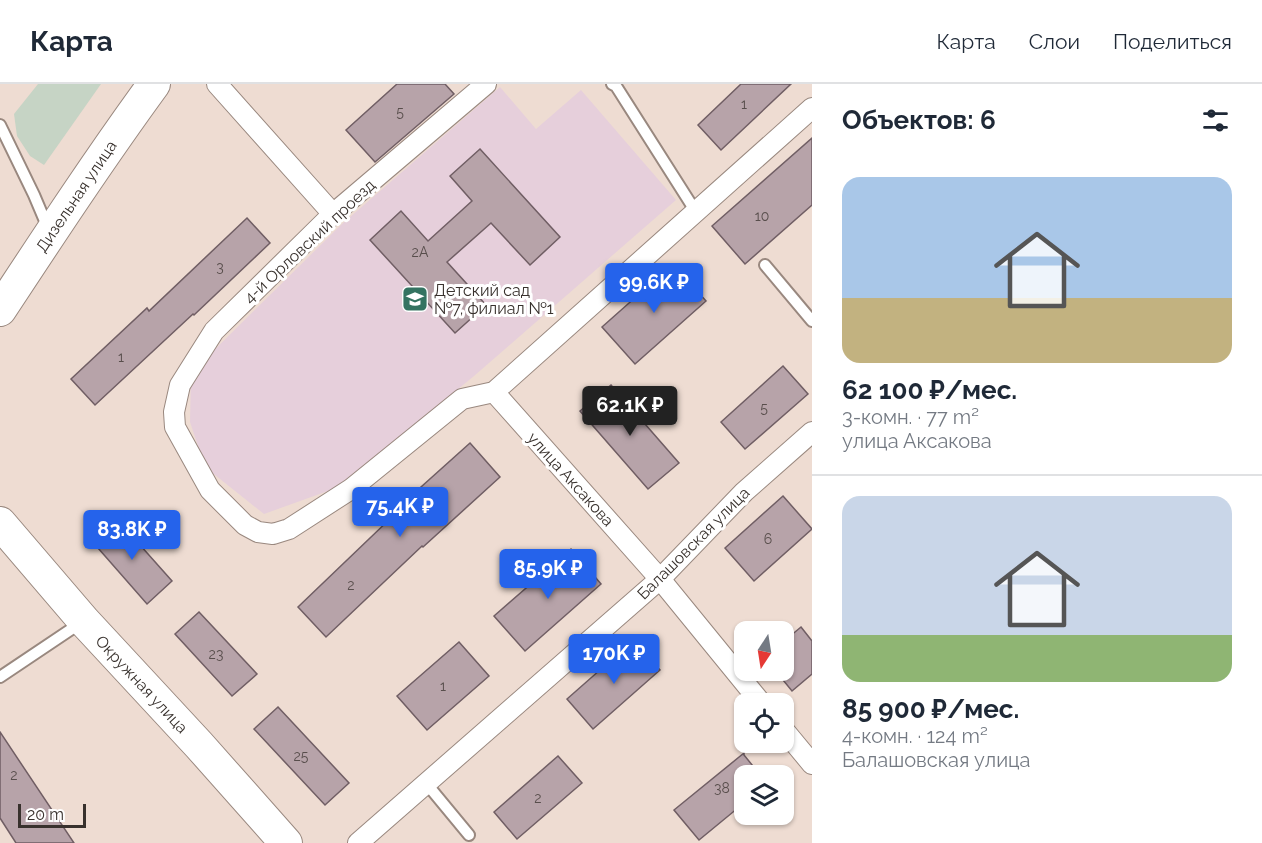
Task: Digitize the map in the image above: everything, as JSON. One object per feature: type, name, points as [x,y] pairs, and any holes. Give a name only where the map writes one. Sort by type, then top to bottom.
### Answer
[{"type":"main road","name":"Дизельная улица","points":[[0,310],[124,124],[154,84]]},
{"type":"main road","name":"Окружная улица","points":[[0,523],[84,621],[286,843]]},
{"type":"street","points":[[217,84],[333,214]]},
{"type":"street","name":"4-й Орловский проезд","points":[[486,84],[333,214],[214,332],[180,385],[174,412],[176,427],[210,490],[244,525],[258,532],[273,534],[289,529],[351,489],[462,399],[494,392]]},
{"type":"street","points":[[494,392],[812,108]]},
{"type":"street","name":"улица Аксакова","points":[[494,392],[660,579],[753,693]]},
{"type":"street","name":"Балашовская улица","points":[[358,843],[660,579],[744,492],[812,432]]},
{"type":"street","points":[[794,742],[812,764]]},
{"type":"lane","points":[[612,84],[616,86],[696,212]]},
{"type":"lane","points":[[0,125],[50,233]]},
{"type":"lane","points":[[765,265],[812,321]]},
{"type":"lane","points":[[0,677],[84,621]]},
{"type":"lane","points":[[426,783],[469,836]]},
{"type":"shaded area","name":"Детский сад №7, филиал №1","points":[[500,87],[536,129],[581,90],[676,200],[474,376],[339,487],[264,514],[205,467],[190,422],[191,373],[342,224]]},
{"type":"green space","points":[[38,84],[101,84],[44,165],[30,156],[17,136],[14,114]]},
{"type":"building","points":[[397,84],[445,84],[454,94],[375,162],[346,130]]},
{"type":"building","points":[[741,84],[791,84],[721,150],[698,125]]},
{"type":"building","points":[[812,138],[812,205],[745,264],[712,226]]},
{"type":"building","points":[[480,149],[560,237],[530,265],[491,223],[447,262],[486,305],[455,333],[370,240],[401,211],[428,241],[472,201],[450,176]]},
{"type":"building","points":[[247,218],[270,243],[95,405],[71,379],[147,308],[149,311]]},
{"type":"building","points":[[673,264],[706,301],[635,364],[602,327]]},
{"type":"building","points":[[783,366],[808,394],[745,449],[721,422]]},
{"type":"building","points":[[611,385],[679,463],[648,489],[580,411]]},
{"type":"building","points":[[470,443],[500,477],[422,546],[326,637],[298,607],[394,515],[392,513]]},
{"type":"building","points":[[783,496],[812,529],[754,581],[725,548]]},
{"type":"building","points":[[116,518],[172,581],[147,604],[91,540]]},
{"type":"building","points":[[571,549],[601,584],[525,651],[494,616]]},
{"type":"building","points":[[199,612],[257,674],[232,696],[175,634]]},
{"type":"building","points":[[801,627],[812,641],[812,674],[792,691],[784,681],[794,681],[794,633]]},
{"type":"building","points":[[634,640],[660,670],[593,729],[567,699]]},
{"type":"building","points":[[459,642],[489,676],[427,730],[397,696]]},
{"type":"building","points":[[278,707],[349,783],[325,805],[254,729]]},
{"type":"building","points":[[0,732],[74,843],[16,843],[0,818]]},
{"type":"building","points":[[744,753],[752,765],[734,765],[734,811],[699,840],[674,810]]},
{"type":"building","points":[[558,756],[582,783],[517,839],[494,812]]},
{"type":"place","name":"Детский сад №7, филиал №1","points":[[415,299]]}]
